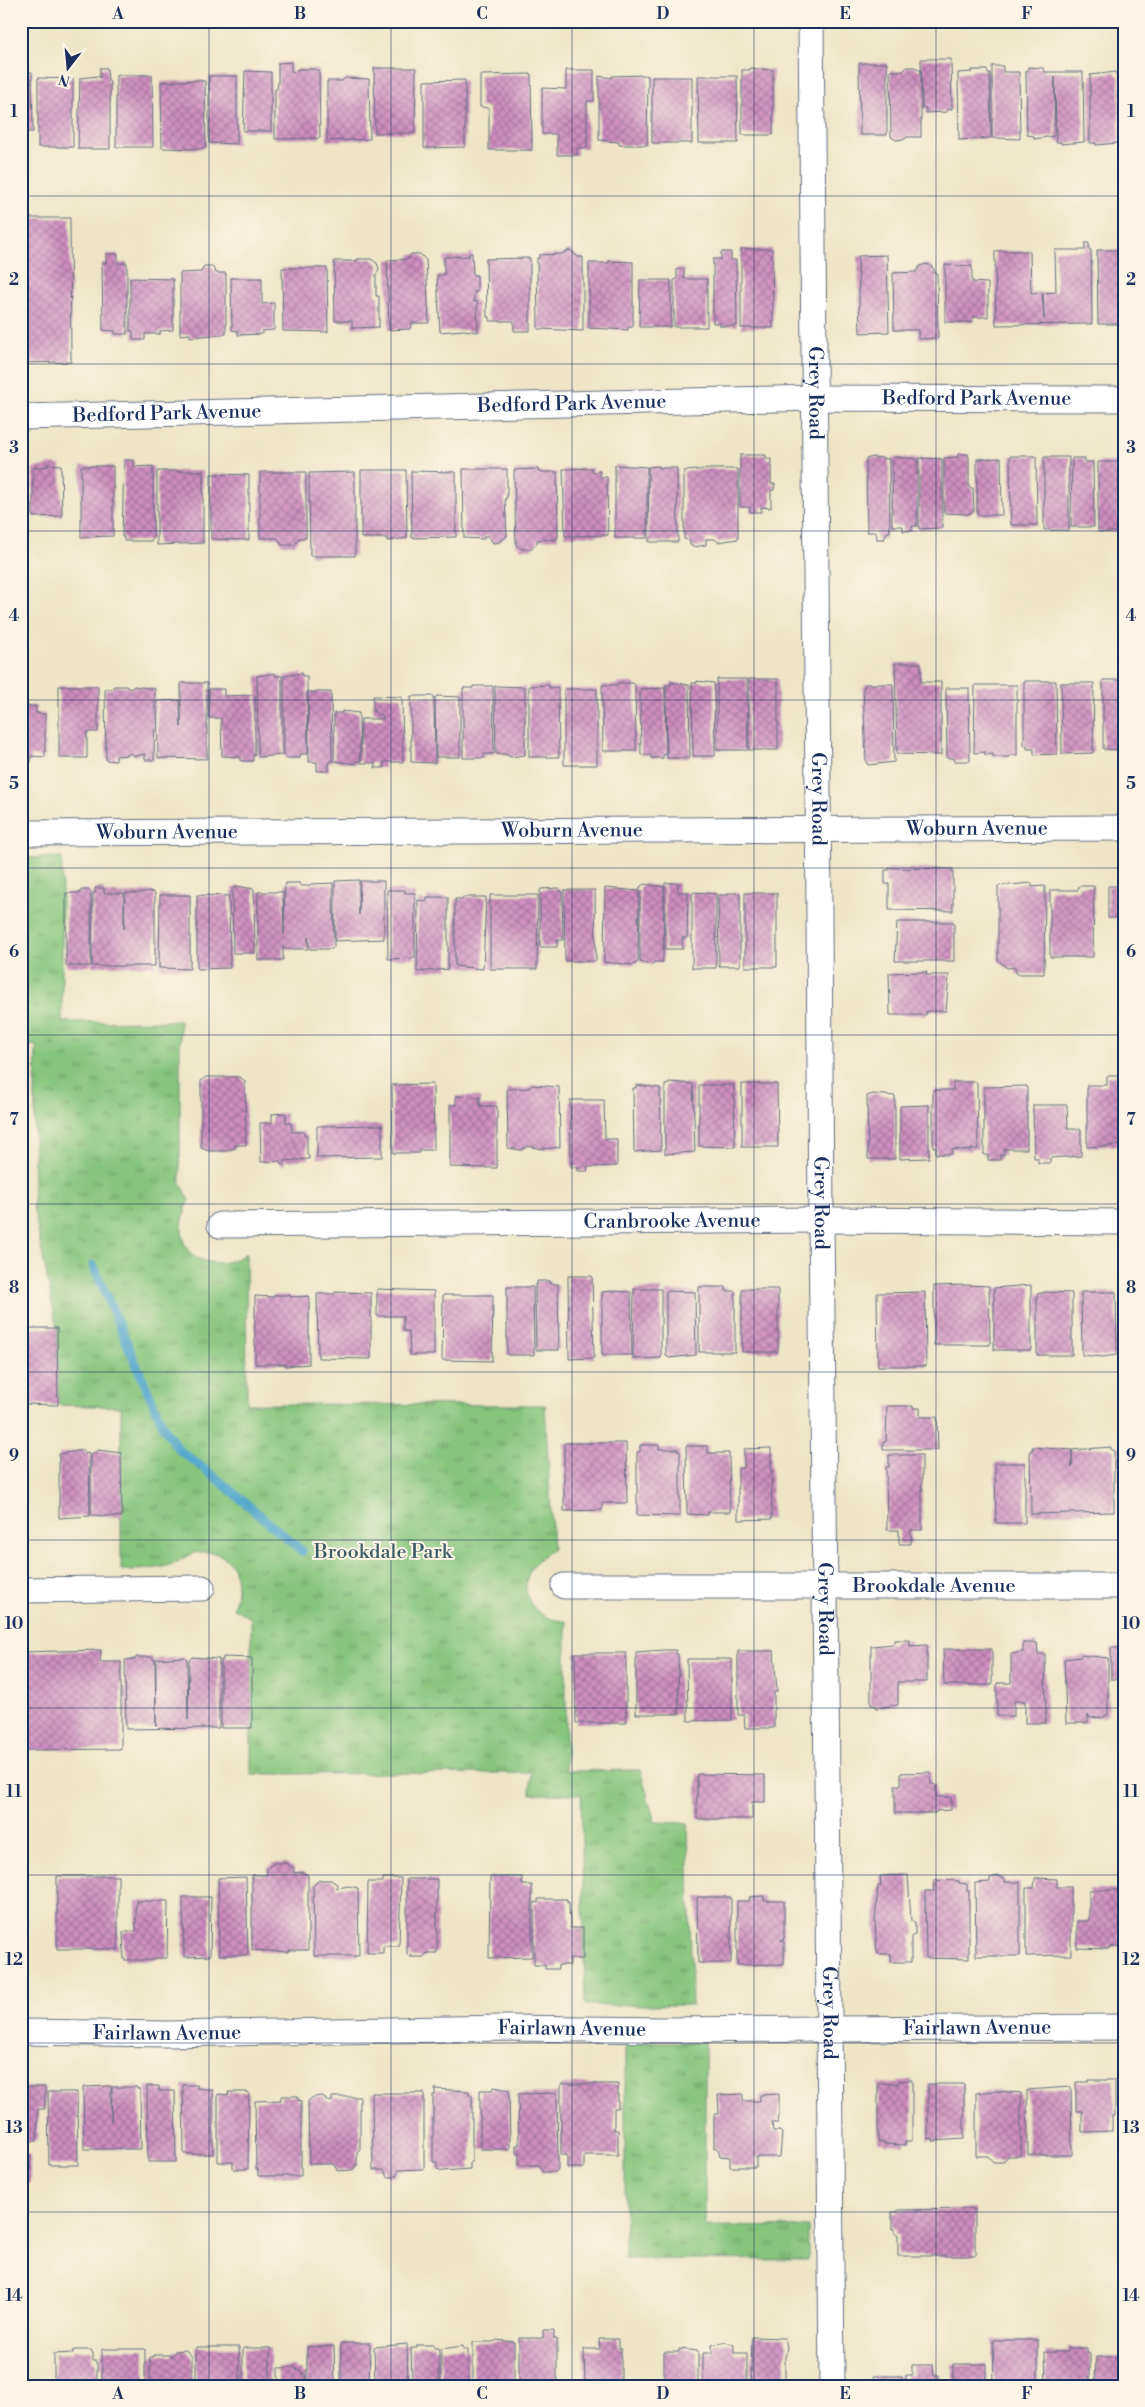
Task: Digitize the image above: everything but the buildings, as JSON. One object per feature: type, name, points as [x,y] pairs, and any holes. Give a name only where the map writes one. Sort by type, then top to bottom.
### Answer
[{"type":"street","name":"Grey Road","points":[[811,21],[820,830],[821,1220],[832,2386]]},
{"type":"street","name":"Bedford Park Avenue","points":[[21,417],[815,398],[1124,399]]},
{"type":"street","name":"Woburn Avenue","points":[[21,833],[1124,828]]},
{"type":"street","name":"Cranbrooke Avenue","points":[[220,1225],[821,1220],[1124,1222]]},
{"type":"street","name":"Brookdale Avenue","points":[[564,1586],[824,1584],[1124,1586]]},
{"type":"street","points":[[21,1590],[202,1588]]},
{"type":"street","name":"Fairlawn Avenue","points":[[21,2032],[168,2034],[506,2028],[664,2030],[1124,2027]]},
{"type":"green space","name":"Brookdale Park","points":[[62,857],[62,1022],[180,1021],[180,1182],[190,1200],[183,1222],[184,1242],[189,1251],[196,1257],[216,1263],[237,1259],[246,1253],[247,1404],[545,1405],[553,1549],[534,1564],[528,1574],[526,1585],[530,1603],[537,1610],[555,1620],[566,1621],[566,1771],[640,1770],[655,1822],[688,1823],[692,2005],[585,2005],[581,1794],[530,1794],[531,1773],[251,1774],[251,1618],[233,1608],[237,1587],[233,1568],[221,1556],[211,1552],[199,1552],[166,1566],[121,1570],[121,1407],[58,1405],[57,1328],[33,1207],[36,1045],[21,1046],[21,858]]},
{"type":"green space","points":[[625,2042],[705,2042],[705,2226],[808,2227],[808,2260],[625,2259]]},
{"type":"waterway","points":[[93,1265],[164,1428],[179,1450],[215,1477],[302,1551]]}]
